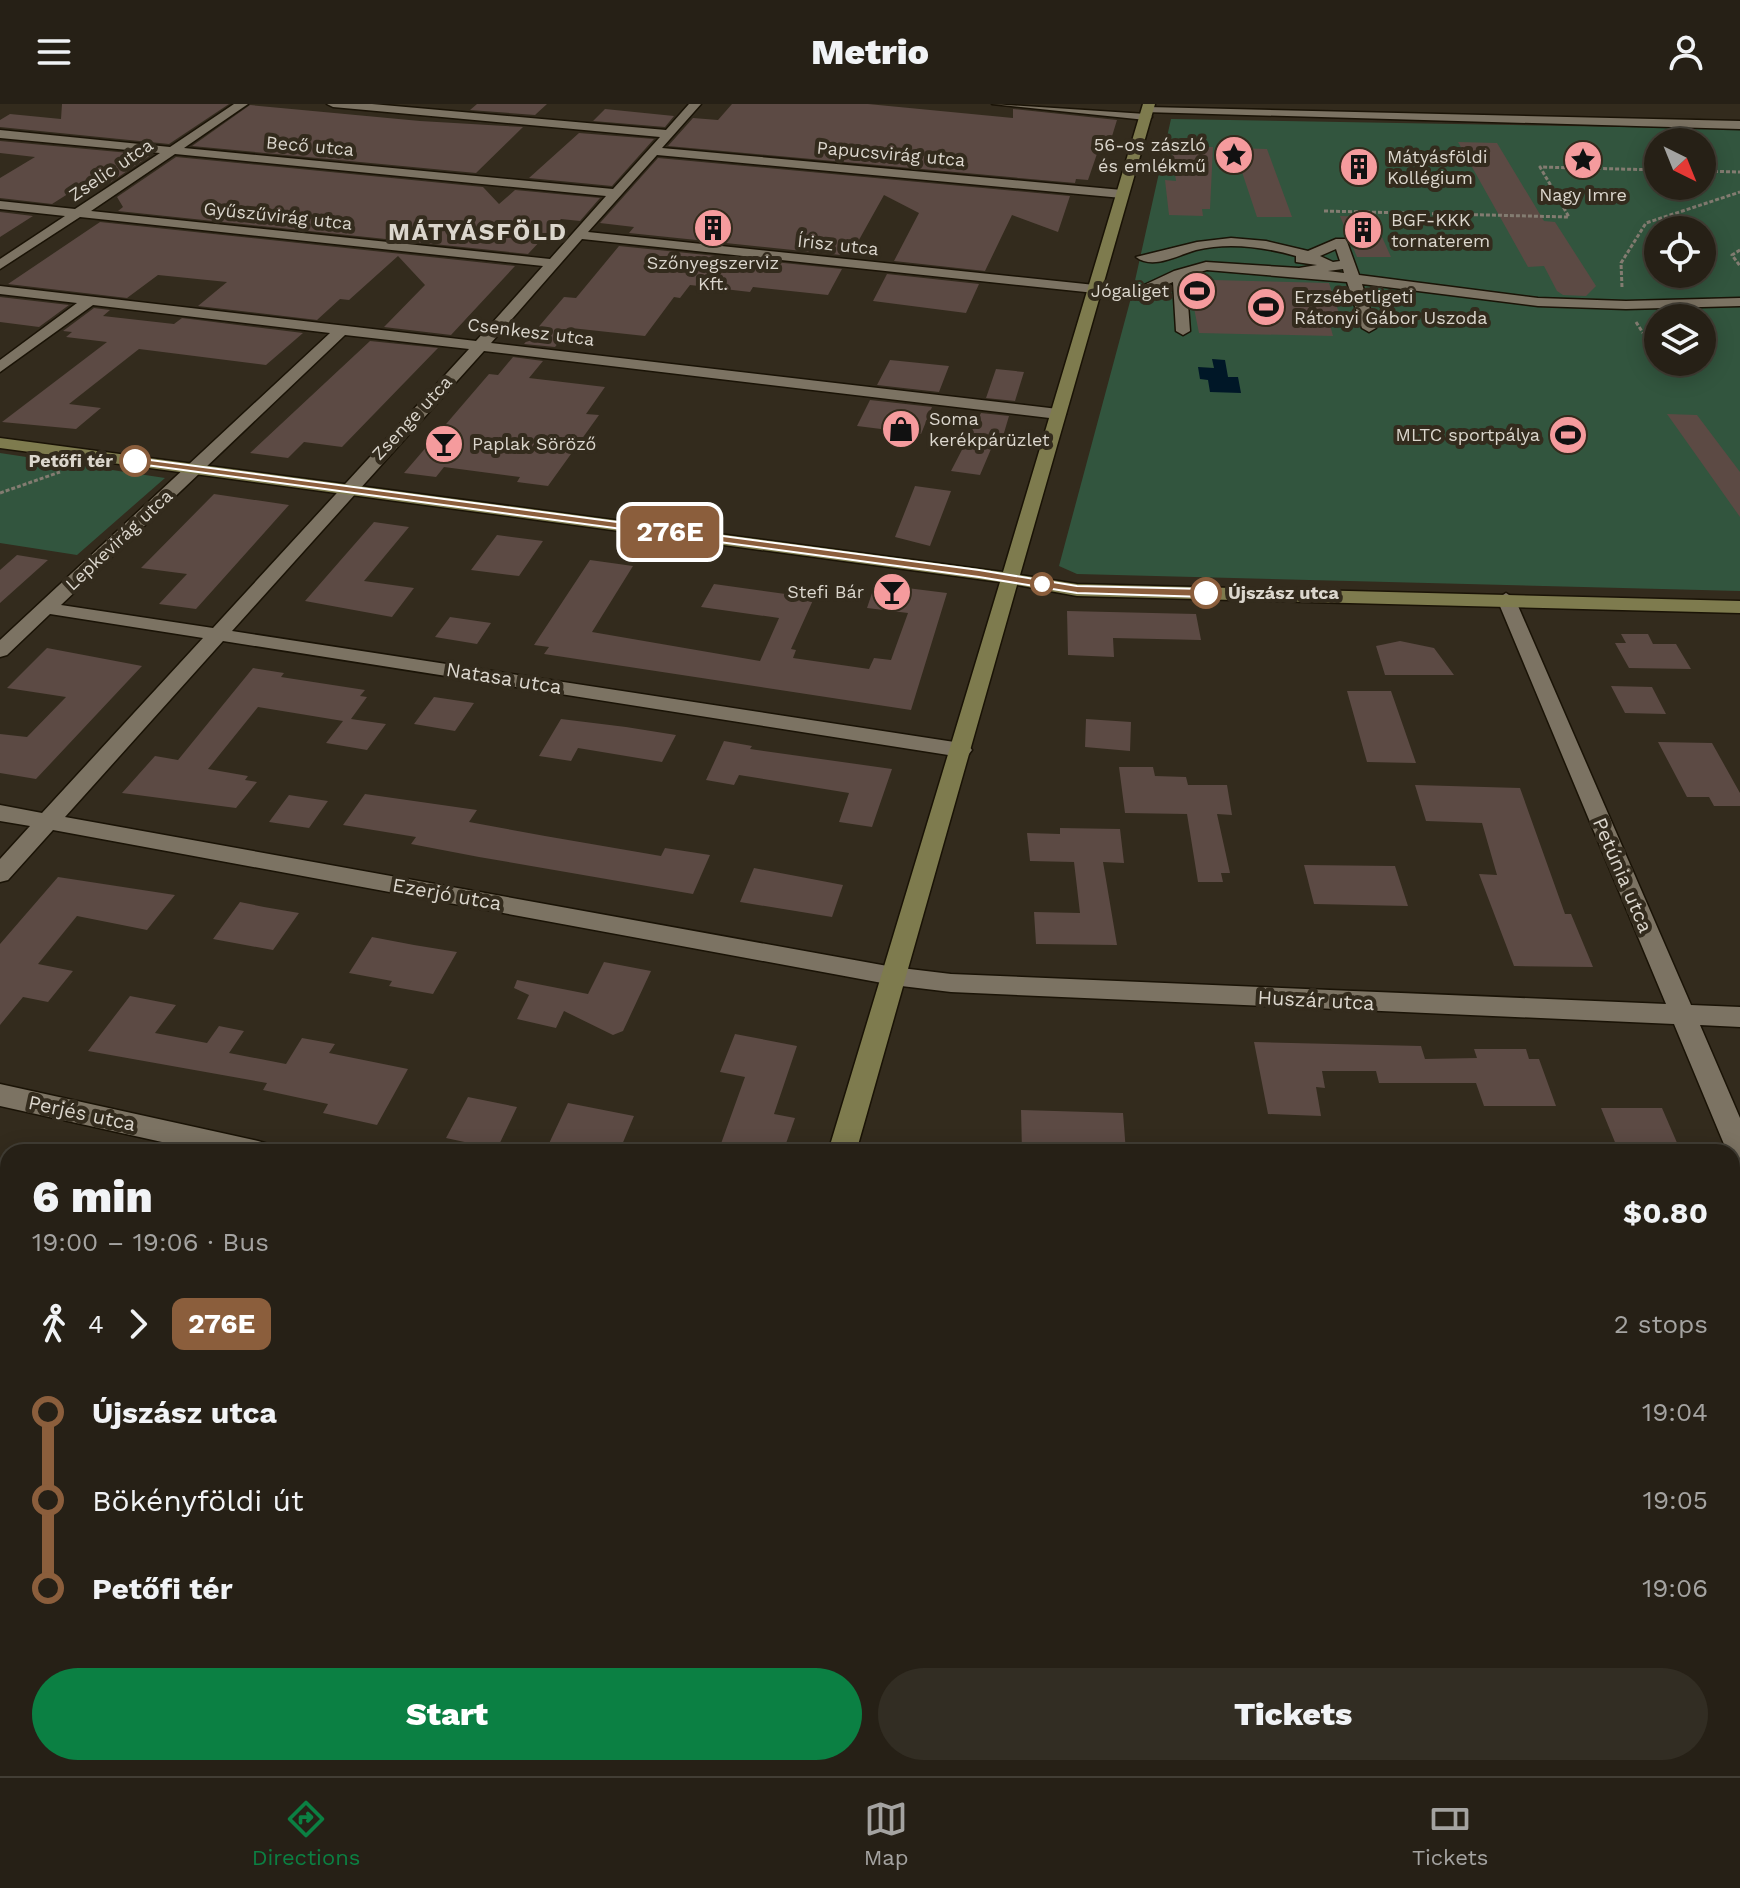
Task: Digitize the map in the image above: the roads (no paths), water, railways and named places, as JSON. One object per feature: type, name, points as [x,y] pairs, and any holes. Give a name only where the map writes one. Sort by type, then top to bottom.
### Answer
[{"type":"street","name":"Zselic utca","points":[[0,265],[242,104]]},
{"type":"street","points":[[333,104],[671,134]]},
{"type":"street","name":"Zsenge utca","points":[[0,874],[346,489],[480,346],[695,104]]},
{"type":"street","points":[[998,104],[1740,125]]},
{"type":"street","points":[[1640,104],[1656,123]]},
{"type":"street","points":[[844,1144],[1148,110]]},
{"type":"street","name":"Becő utca","points":[[0,134],[617,193]]},
{"type":"street","name":"Papucsvirág utca","points":[[656,151],[1122,194]]},
{"type":"street","name":"Gyűszűvirág utca","points":[[0,205],[553,263]]},
{"type":"street","name":"Írisz utca","points":[[578,235],[1095,289]]},
{"type":"street","points":[[1164,266],[1186,249],[1235,242],[1309,255],[1332,267]]},
{"type":"street","points":[[1274,270],[1341,242],[1369,328]]},
{"type":"street","points":[[1141,264],[1164,266],[1179,274]]},
{"type":"street","points":[[1299,272],[1349,264]]},
{"type":"street","points":[[1132,294],[1206,266],[1299,272],[1538,302],[1626,305],[1740,302]]},
{"type":"street","points":[[1179,274],[1183,331]]},
{"type":"street","name":"Csenkesz utca","points":[[0,290],[1058,414]]},
{"type":"street","points":[[0,367],[89,301]]},
{"type":"street","name":"Lepkevirág utca","points":[[0,651],[342,330]]},
{"type":"street","points":[[0,443],[1077,590],[1740,607]]},
{"type":"street","name":"Petúnia utca","points":[[1506,599],[1738,1144]]},
{"type":"street","name":"Natasa utca","points":[[46,608],[961,750]]},
{"type":"street","name":"Ezerjó utca","points":[[0,813],[893,976]]},
{"type":"street","name":"Huszár utca","points":[[893,976],[966,984],[1740,1017]]},
{"type":"street","name":"Perjés utca","points":[[0,1095],[222,1144]]},
{"type":"water","points":[[1212,359],[1225,360],[1228,377],[1238,377],[1241,393],[1210,392],[1208,380],[1200,379],[1198,367],[1214,368]]},
{"type":"place","name":"56-os zászló és emlékmű","points":[[1234,155]]},
{"type":"place","name":"Nagy Imre","points":[[1583,160]]},
{"type":"place","name":"Mátyásföldi Kollégium","points":[[1359,167]]},
{"type":"place","name":"Szőnyegszerviz Kft.","points":[[713,228]]},
{"type":"place","name":"BGF-KKK tornaterem","points":[[1363,230]]},
{"type":"place","name":"Jógaliget","points":[[1197,291]]},
{"type":"place","name":"Erzsébetligeti Rátonyi Gábor Uszoda","points":[[1266,307]]},
{"type":"place","name":"Soma kerékpárüzlet","points":[[901,429]]},
{"type":"place","name":"MLTC sportpálya","points":[[1568,435]]},
{"type":"place","name":"Paplak Söröző","points":[[444,444]]},
{"type":"place","name":"Petőfi tér","points":[[135,461]]},
{"type":"place","name":"Stefi Bár","points":[[892,592]]},
{"type":"place","name":"Újszász utca","points":[[1206,593]]},
{"type":"district","name":"MÁTYÁSFÖLD","points":[[478,232]]}]
